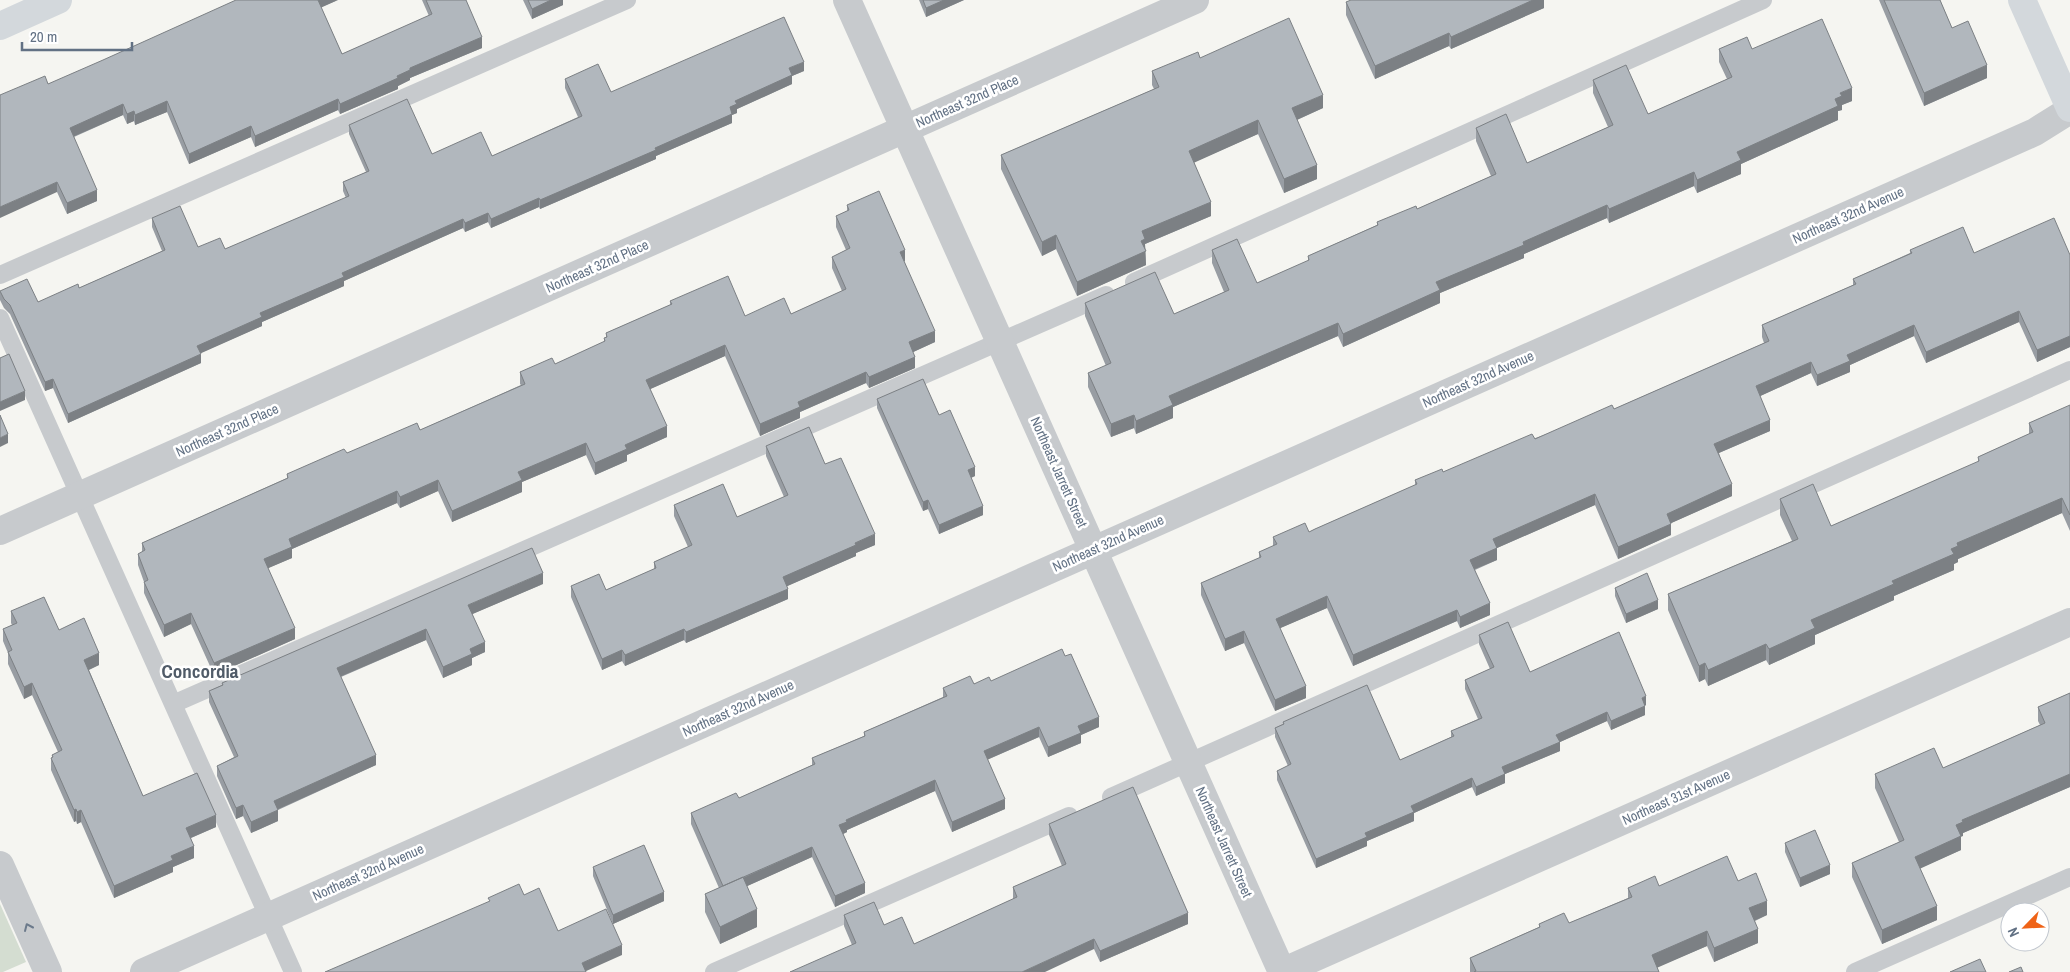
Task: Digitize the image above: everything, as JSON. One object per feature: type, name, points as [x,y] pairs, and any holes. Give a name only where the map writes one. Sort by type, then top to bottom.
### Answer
[{"type":"main road","points":[[0,26],[58,0]]},
{"type":"main road","points":[[2022,0],[2070,109]]},
{"type":"street","name":"Northeast Jarrett Street","points":[[847,0],[1282,972]]},
{"type":"street","name":"Northeast 32nd Place","points":[[0,531],[1194,0]]},
{"type":"street","name":"Northeast 32nd Avenue","points":[[144,972],[2035,132],[2070,109]]},
{"type":"street","name":"Northeast 31st Avenue","points":[[1282,972],[2070,622]]},
{"type":"street","points":[[0,865],[48,972]]},
{"type":"lane","points":[[0,276],[627,0]]},
{"type":"lane","points":[[172,704],[1001,342],[1763,0]]},
{"type":"lane","points":[[0,318],[294,972]]},
{"type":"lane","points":[[714,972],[1189,763],[2070,370]]},
{"type":"lane","points":[[1854,972],[2070,878]]},
{"type":"shaded area","points":[[0,904],[26,962],[3,972],[0,972]]},
{"type":"building","points":[[236,0],[318,0],[342,54],[432,14],[426,0],[466,0],[482,37],[410,68],[410,70],[397,76],[398,78],[340,104],[338,99],[255,136],[251,126],[189,154],[167,101],[135,115],[134,111],[127,114],[123,104],[70,128],[97,190],[67,203],[57,182],[0,207],[0,95],[45,76],[48,84]]},
{"type":"building","points":[[528,0],[551,0],[532,9]]},
{"type":"building","points":[[923,0],[944,0],[926,8]]},
{"type":"building","points":[[1351,0],[1533,0],[1451,37],[1449,33],[1375,66],[1346,2]]},
{"type":"building","points":[[1884,0],[1940,0],[1952,28],[1968,21],[1987,65],[1924,93]]},
{"type":"building","points":[[784,17],[804,62],[789,68],[792,75],[735,101],[737,104],[730,107],[732,114],[655,148],[656,150],[540,200],[539,198],[491,219],[488,213],[465,223],[463,219],[342,273],[344,277],[260,313],[262,317],[197,346],[201,354],[68,414],[53,379],[45,382],[10,305],[0,291],[27,279],[38,302],[78,284],[79,288],[165,250],[152,218],[180,206],[198,247],[220,238],[225,249],[349,196],[343,182],[369,171],[349,125],[407,99],[432,154],[481,132],[492,156],[582,116],[565,79],[598,64],[611,92]]},
{"type":"building","points":[[1289,18],[1323,95],[1292,108],[1317,165],[1284,179],[1258,120],[1189,151],[1211,202],[1142,231],[1145,239],[1141,241],[1146,251],[1077,282],[1056,235],[1042,242],[1001,155],[1159,87],[1152,71],[1198,52],[1200,58]]},
{"type":"building","points":[[1822,19],[1852,88],[1840,93],[1842,96],[1835,99],[1838,106],[1737,152],[1741,160],[1697,180],[1694,172],[1609,209],[1607,205],[1523,242],[1524,245],[1436,282],[1440,290],[1343,334],[1338,323],[1169,396],[1173,405],[1136,421],[1134,415],[1111,424],[1088,373],[1111,363],[1085,303],[1155,272],[1174,314],[1229,290],[1212,250],[1237,239],[1257,283],[1309,260],[1308,256],[1378,225],[1377,222],[1416,206],[1417,209],[1496,174],[1476,128],[1506,114],[1527,163],[1613,125],[1593,80],[1626,65],[1648,114],[1732,77],[1719,49],[1747,37],[1752,49]]},
{"type":"building","points":[[879,191],[905,250],[900,252],[935,331],[909,342],[915,357],[869,377],[866,372],[798,402],[800,407],[760,424],[725,345],[646,380],[667,426],[625,445],[627,449],[595,463],[586,443],[518,472],[522,480],[452,511],[438,480],[400,497],[397,491],[289,539],[292,547],[264,559],[295,628],[214,663],[191,613],[164,625],[144,582],[148,580],[138,554],[145,550],[142,543],[288,478],[287,474],[344,449],[347,453],[417,423],[420,430],[525,384],[520,372],[552,358],[555,364],[605,341],[606,333],[672,304],[670,301],[728,276],[745,316],[784,298],[791,314],[846,289],[832,257],[850,248],[836,216],[849,210],[847,205]]},
{"type":"building","points":[[2054,218],[2070,255],[2070,336],[2037,350],[2019,311],[1926,352],[1914,325],[1847,355],[1850,361],[1817,375],[1811,362],[1756,386],[1770,420],[1714,444],[1732,484],[1667,514],[1671,524],[1618,547],[1595,494],[1493,539],[1497,548],[1470,560],[1490,603],[1460,617],[1457,610],[1353,655],[1327,596],[1276,619],[1306,686],[1275,700],[1244,631],[1225,639],[1201,583],[1261,557],[1259,552],[1277,544],[1273,537],[1305,523],[1309,532],[1417,484],[1415,480],[1442,469],[1443,472],[1532,434],[1535,439],[1612,405],[1614,409],[1769,341],[1762,325],[1856,284],[1853,279],[1912,253],[1910,250],[1963,227],[1974,253]]},
{"type":"building","points":[[9,354],[25,391],[0,402],[0,358]]},
{"type":"building","points":[[923,379],[939,415],[950,410],[975,467],[968,470],[983,506],[939,525],[928,500],[923,502],[877,399]]},
{"type":"building","points":[[2070,405],[2070,515],[2062,498],[1957,543],[1958,546],[1951,549],[1954,554],[1892,581],[1894,584],[1811,620],[1815,628],[1769,649],[1766,644],[1708,670],[1705,663],[1699,666],[1668,594],[1798,539],[1780,499],[1813,484],[1831,526],[1979,461],[1978,457],[2033,432],[2029,423]]},
{"type":"building","points":[[0,415],[8,434],[0,438]]},
{"type":"building","points":[[809,427],[825,464],[841,458],[875,534],[855,543],[856,545],[783,577],[788,589],[686,632],[684,629],[625,655],[622,650],[602,659],[571,586],[599,574],[606,590],[656,568],[654,562],[692,545],[674,505],[723,484],[737,517],[788,495],[766,446]]},
{"type":"building","points":[[532,548],[543,573],[468,605],[485,642],[470,649],[472,654],[443,667],[426,629],[337,668],[376,755],[274,801],[278,810],[251,822],[243,805],[236,808],[217,766],[238,756],[209,691],[223,685],[222,683]]},
{"type":"building","points":[[1647,573],[1658,600],[1626,614],[1615,588]]},
{"type":"building","points":[[44,597],[59,630],[84,618],[99,653],[84,660],[143,796],[197,773],[216,815],[186,828],[194,846],[171,856],[173,860],[114,886],[81,810],[77,812],[76,809],[74,810],[51,758],[53,757],[52,755],[62,750],[32,683],[24,687],[8,652],[12,650],[3,629],[17,623],[11,611]]},
{"type":"building","points":[[1508,622],[1530,672],[1619,632],[1646,696],[1642,698],[1645,706],[1611,721],[1607,712],[1556,735],[1560,742],[1502,767],[1505,774],[1476,787],[1472,778],[1411,806],[1414,812],[1365,833],[1367,837],[1316,859],[1277,771],[1291,764],[1275,728],[1284,724],[1283,722],[1367,685],[1400,760],[1454,736],[1451,731],[1482,718],[1465,680],[1494,667],[1479,635]]},
{"type":"building","points":[[1062,649],[1065,656],[1071,654],[1099,717],[1078,726],[1081,733],[1048,747],[1039,727],[984,751],[1005,799],[952,822],[935,780],[846,820],[847,822],[839,825],[865,883],[835,896],[812,847],[723,886],[691,813],[736,793],[739,798],[815,764],[812,758],[865,736],[864,732],[947,696],[943,688],[970,676],[974,684],[989,677],[991,681]]},
{"type":"building","points":[[2070,693],[2070,774],[1962,820],[1963,822],[1956,825],[1961,836],[1915,857],[1937,906],[1882,930],[1852,863],[1904,840],[1875,774],[1934,748],[1943,768],[2045,723],[2038,707]]},
{"type":"building","points":[[1133,787],[1188,913],[1100,951],[1094,939],[1022,972],[790,972],[856,943],[844,915],[874,902],[884,925],[902,917],[914,944],[1017,897],[1013,887],[1066,864],[1049,824]]},
{"type":"building","points":[[1815,830],[1830,865],[1800,878],[1785,843]]},
{"type":"building","points":[[644,845],[664,892],[613,915],[593,867]]},
{"type":"building","points":[[1727,856],[1738,881],[1756,873],[1767,901],[1749,908],[1758,929],[1714,948],[1707,931],[1652,955],[1659,972],[1474,972],[1476,971],[1470,958],[1540,927],[1539,924],[1564,913],[1569,923],[1632,897],[1628,888],[1655,876],[1659,886]]},
{"type":"building","points":[[743,877],[757,909],[720,927],[705,894]]},
{"type":"building","points":[[519,884],[524,895],[539,888],[558,931],[606,909],[622,945],[582,963],[586,972],[325,972],[490,901],[488,898]]},
{"type":"building","points":[[1980,959],[1986,972],[1950,972]]},
{"type":"building","points":[[2021,967],[2023,972],[2009,972]]},
{"type":"district","name":"Concordia","points":[[200,671]]}]
